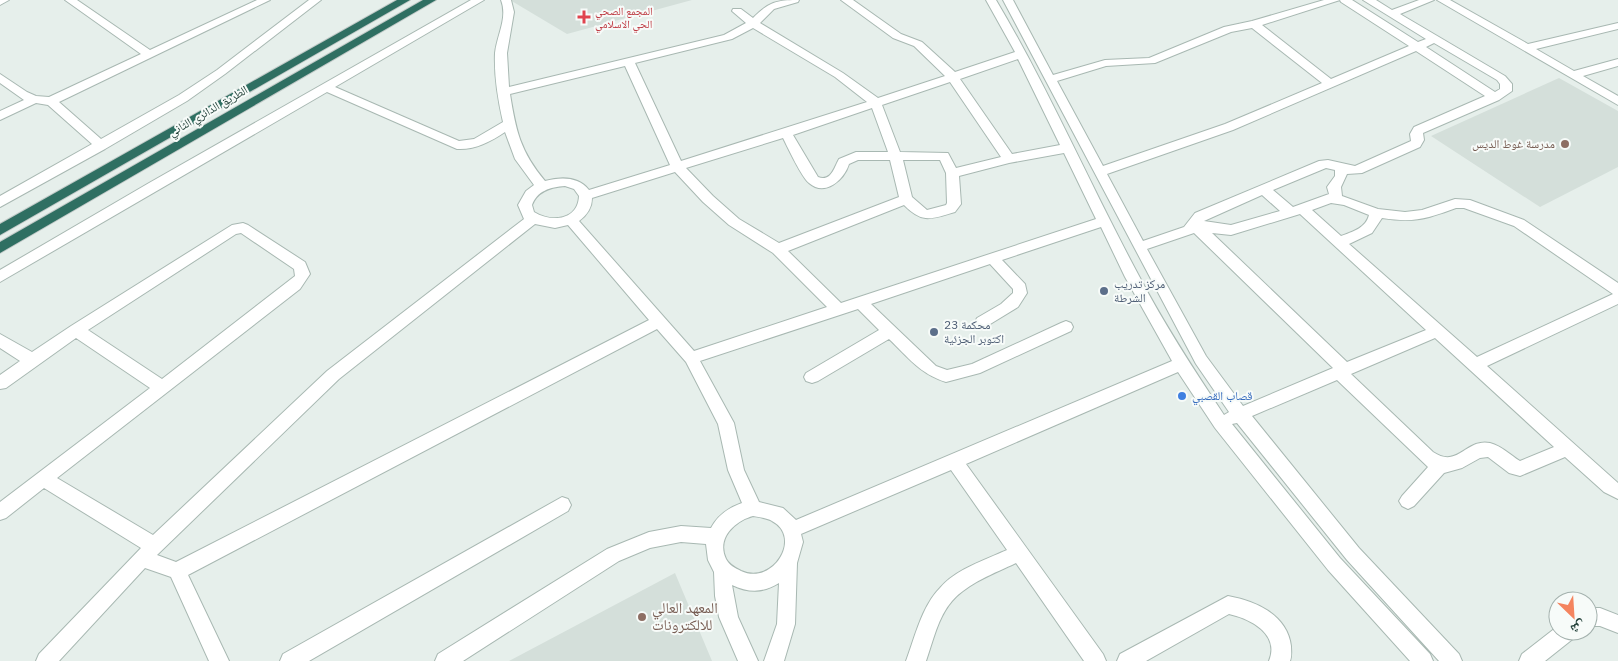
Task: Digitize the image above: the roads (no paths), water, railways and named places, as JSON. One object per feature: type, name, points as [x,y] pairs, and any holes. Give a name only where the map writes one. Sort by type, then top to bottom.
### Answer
[{"type":"highway","name":"الطريق الدائري الثاني","points":[[0,230],[406,0]]},
{"type":"highway","name":"الطريق الدائري الثاني","points":[[0,248],[430,0]]},
{"type":"street","points":[[0,2],[4,0]]},
{"type":"street","points":[[70,0],[150,55]]},
{"type":"street","points":[[0,202],[183,98],[221,72],[316,0]]},
{"type":"street","points":[[0,278],[154,186],[479,0]]},
{"type":"street","points":[[506,0],[509,8],[501,50],[504,92],[510,123],[521,158],[542,186]]},
{"type":"street","points":[[504,92],[728,37],[753,24],[770,7],[794,0]]},
{"type":"street","points":[[846,0],[897,36],[918,44],[952,76],[1009,159]]},
{"type":"street","points":[[991,0],[1021,54],[1132,277],[1181,364],[1220,423],[1334,564],[1423,661]]},
{"type":"street","points":[[1008,0],[1201,360],[1240,414],[1354,554],[1452,661]]},
{"type":"street","points":[[1051,79],[1105,63],[1150,61],[1228,29],[1254,24],[1335,0]]},
{"type":"street","points":[[1345,0],[1495,97]]},
{"type":"street","points":[[1139,247],[1189,230],[1200,216],[1324,164],[1357,170],[1413,146],[1418,140],[1416,134],[1418,130],[1495,97],[1506,90],[1506,84],[1501,78],[1368,0]]},
{"type":"street","points":[[1391,14],[1429,0]]},
{"type":"street","points":[[1442,0],[1618,101]]},
{"type":"street","points":[[0,77],[24,97],[33,100],[51,101],[260,1]]},
{"type":"street","points":[[738,11],[753,24],[815,59],[875,102],[896,155],[906,199],[918,211],[925,214],[950,209],[954,204],[952,173],[947,158],[942,155],[896,155],[849,157],[843,162],[839,175],[823,184],[813,180],[786,133]]},
{"type":"street","points":[[1254,24],[1329,83]]},
{"type":"street","points":[[1527,48],[1618,26]]},
{"type":"street","points":[[1100,172],[1229,126],[1435,40]]},
{"type":"street","points":[[586,195],[786,133],[1021,54]]},
{"type":"street","points":[[628,62],[676,166],[708,199],[734,222],[778,249],[838,309]]},
{"type":"street","points":[[1574,75],[1618,62]]},
{"type":"street","points":[[327,88],[458,145],[477,144],[510,123]]},
{"type":"street","points":[[0,116],[33,100]]},
{"type":"street","points":[[51,101],[101,146]]},
{"type":"street","points":[[952,173],[1009,159],[1068,148]]},
{"type":"street","points":[[1336,198],[1334,187],[1341,176],[1340,168]]},
{"type":"street","points":[[558,182],[572,184],[583,190],[586,195],[582,210],[570,219],[546,223],[532,219],[528,215],[525,205],[530,194],[542,186],[558,182]]},
{"type":"street","points":[[1263,189],[1296,210],[1339,242],[1610,487],[1618,491]]},
{"type":"street","points":[[1195,224],[1231,230],[1296,210],[1325,198],[1336,198],[1376,213],[1396,217],[1414,217],[1459,202],[1471,204],[1519,223],[1618,290]]},
{"type":"street","points":[[778,249],[906,199]]},
{"type":"street","points":[[1339,242],[1364,233],[1372,226],[1376,213]]},
{"type":"street","points":[[46,661],[148,553],[333,375],[532,219]]},
{"type":"street","points":[[570,219],[691,358],[726,423],[736,470],[752,508]]},
{"type":"street","points":[[691,358],[1105,221]]},
{"type":"street","points":[[1195,224],[1427,457],[1440,465],[1452,466],[1487,449],[1495,452],[1513,467],[1520,469],[1568,448]]},
{"type":"street","points":[[0,383],[76,330],[232,230],[243,228],[300,266],[304,272],[303,277],[295,285],[164,388],[0,512]]},
{"type":"street","points":[[982,322],[1012,304],[1020,296],[1021,292],[1020,288],[992,258]]},
{"type":"street","points":[[1475,365],[1618,298]]},
{"type":"street","points":[[860,302],[931,370],[946,376],[975,369],[1066,327]]},
{"type":"street","points":[[177,571],[658,322]]},
{"type":"street","points":[[76,330],[164,388]]},
{"type":"street","points":[[812,377],[889,331]]},
{"type":"street","points":[[1220,423],[1438,331]]},
{"type":"street","points":[[0,340],[32,360]]},
{"type":"street","points":[[792,530],[1181,364]]},
{"type":"street","points":[[954,461],[1096,661]]},
{"type":"street","points":[[1408,501],[1440,465]]},
{"type":"street","points":[[43,479],[148,553],[177,571],[219,661]]},
{"type":"street","points":[[290,661],[562,505]]},
{"type":"street","points":[[723,570],[732,578],[744,582],[757,583],[770,580],[781,573],[789,564],[794,552],[795,541],[792,530],[786,520],[776,513],[765,509],[752,508],[740,511],[730,517],[721,526],[716,537],[716,554],[723,570],[723,597],[726,612],[748,661]]},
{"type":"street","points":[[445,661],[613,555],[657,538],[681,534],[716,537]]},
{"type":"street","points":[[916,661],[928,629],[946,594],[970,577],[1019,553]]},
{"type":"street","points":[[774,661],[786,624],[789,564]]},
{"type":"street","points":[[1127,661],[1228,605],[1243,608],[1263,616],[1280,636],[1282,660]]},
{"type":"street","points":[[1598,617],[1618,624]]},
{"type":"street","points":[[1529,661],[1554,641]]},
{"type":"place","name":"المجمع الصحي الحي الاسلامي","points":[[584,17]]},
{"type":"place","name":"مدرسة غوط الديس","points":[[1565,144]]},
{"type":"place","name":"مركز تدريب الشرطة","points":[[1104,291]]},
{"type":"place","name":"محكمة 23 اكتوبر الجزئية","points":[[934,332]]},
{"type":"place","name":"قصاب القصبي","points":[[1182,396]]},
{"type":"place","name":"المعهد العالي للالكترونات","points":[[642,617]]}]
